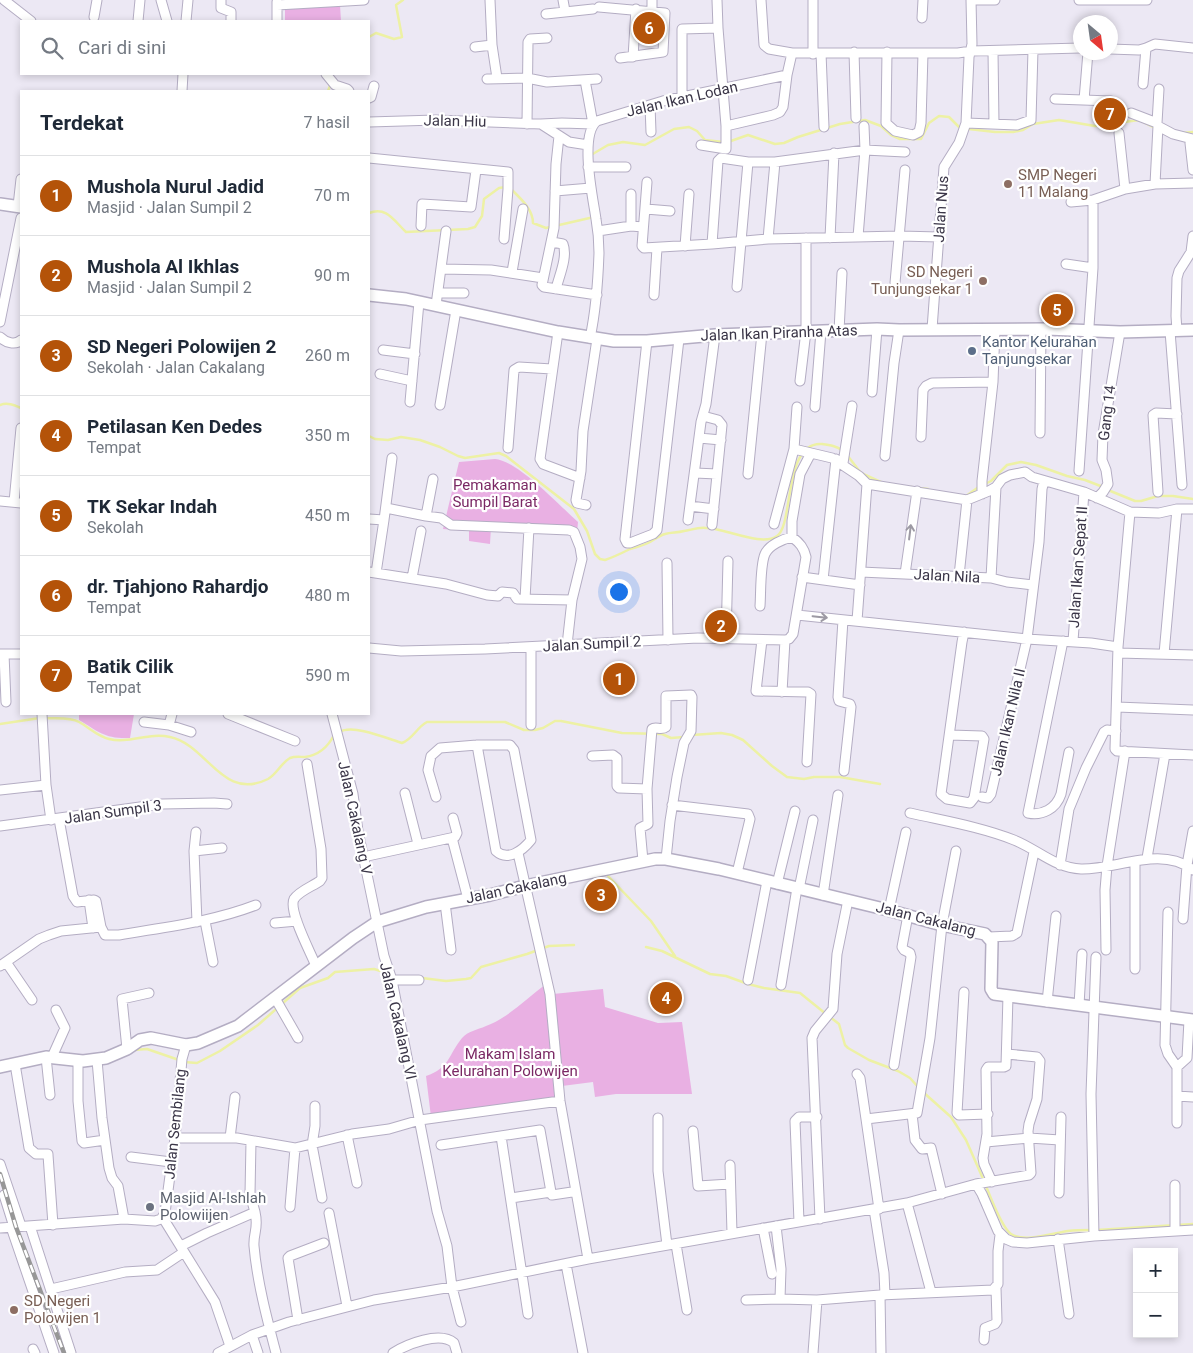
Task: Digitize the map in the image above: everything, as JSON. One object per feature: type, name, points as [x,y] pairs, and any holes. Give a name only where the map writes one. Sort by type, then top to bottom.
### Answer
[{"type":"street","points":[[4,0],[30,20]]},
{"type":"street","points":[[94,17],[97,0]]},
{"type":"street","points":[[138,20],[140,0]]},
{"type":"street","points":[[161,0],[167,20]]},
{"type":"street","points":[[186,20],[188,0]]},
{"type":"street","points":[[220,0],[221,8],[231,12],[231,20]]},
{"type":"street","points":[[277,20],[277,3],[364,0]]},
{"type":"street","points":[[490,0],[492,79],[528,78],[547,82],[597,79]]},
{"type":"street","points":[[563,0],[565,11]]},
{"type":"street","points":[[652,0],[652,11]]},
{"type":"street","points":[[701,145],[724,149],[726,143],[717,0]]},
{"type":"street","points":[[761,0],[764,45],[767,48],[792,53],[958,53],[970,51],[993,52],[1073,48]]},
{"type":"street","points":[[813,0],[824,127]]},
{"type":"street","points":[[922,18],[923,0]]},
{"type":"street","points":[[995,0],[972,0],[972,44],[969,56],[965,127],[972,124],[1023,125],[1031,120],[1033,50]]},
{"type":"street","points":[[1079,0],[1147,0]]},
{"type":"street","points":[[546,14],[596,8],[609,4],[636,10],[665,13],[662,53],[620,58]]},
{"type":"street","points":[[633,57],[636,10]]},
{"type":"street","points":[[682,97],[682,29],[718,28]]},
{"type":"street","points":[[527,124],[529,40],[547,38]]},
{"type":"street","points":[[1118,49],[1139,50],[1155,44],[1193,48]]},
{"type":"street","points":[[475,47],[492,46]]},
{"type":"street","points":[[1143,84],[1146,48]]},
{"type":"street","points":[[854,52],[856,118]]},
{"type":"street","points":[[887,52],[886,123],[895,131],[913,135],[919,132],[921,123],[923,53]]},
{"type":"street","points":[[993,52],[994,124]]},
{"type":"street","points":[[726,126],[780,112],[792,53]]},
{"type":"street","points":[[1084,100],[1087,60]]},
{"type":"street","name":"Jalan Ikan Lodan","points":[[593,124],[604,118],[650,105],[787,75]]},
{"type":"street","points":[[182,76],[182,90]]},
{"type":"street","points":[[329,78],[348,90]]},
{"type":"street","points":[[585,80],[593,124],[588,145],[591,188],[598,231],[597,295],[580,478],[576,500],[577,503],[586,505]]},
{"type":"street","points":[[370,98],[372,97],[374,86]]},
{"type":"street","points":[[1155,184],[1158,89]]},
{"type":"street","points":[[1055,99],[1111,101]]},
{"type":"street","points":[[650,105],[651,132]]},
{"type":"street","points":[[1131,113],[1171,133],[1193,139],[1190,143],[1193,170]]},
{"type":"street","name":"Jalan Hiu","points":[[370,122],[436,120],[527,124],[562,122],[593,124]]},
{"type":"street","points":[[541,124],[569,142],[588,145]]},
{"type":"street","points":[[858,237],[865,150],[864,126]]},
{"type":"street","name":"Jalan Nus","points":[[932,329],[944,167],[959,143],[965,127]]},
{"type":"street","points":[[1119,133],[1125,189]]},
{"type":"street","points":[[559,136],[554,226],[542,285],[544,287],[597,295]]},
{"type":"street","points":[[712,244],[718,161],[721,158],[748,162],[775,162],[865,150],[906,152]]},
{"type":"street","points":[[830,238],[834,153]]},
{"type":"street","points":[[370,158],[507,172],[508,186],[504,239]]},
{"type":"street","points":[[737,287],[748,162]]},
{"type":"street","points":[[768,239],[775,162]]},
{"type":"street","points":[[591,167],[626,167]]},
{"type":"street","points":[[421,226],[422,204],[472,206],[476,170]]},
{"type":"street","points":[[896,283],[905,170]]},
{"type":"street","points":[[647,182],[642,248],[768,239],[940,237]]},
{"type":"street","points":[[1071,202],[1094,200],[1125,189],[1155,184],[1193,182]]},
{"type":"street","points":[[555,191],[591,188]]},
{"type":"street","points":[[0,204],[19,207],[20,193]]},
{"type":"street","points":[[631,194],[631,226]]},
{"type":"street","points":[[685,246],[690,194]]},
{"type":"street","points":[[1079,470],[1087,331],[1093,268],[1094,200]]},
{"type":"street","points":[[646,208],[670,211]]},
{"type":"street","points":[[512,272],[523,209]]},
{"type":"street","points":[[0,322],[20,223]]},
{"type":"street","points":[[598,231],[631,226],[644,227]]},
{"type":"street","points":[[436,305],[446,231]]},
{"type":"street","points":[[1182,485],[1174,331],[1179,271],[1191,253],[1193,236]]},
{"type":"street","points":[[800,382],[806,331],[806,238]]},
{"type":"street","points":[[552,242],[564,244],[565,247],[556,289]]},
{"type":"street","points":[[654,295],[657,248]]},
{"type":"street","points":[[1066,264],[1093,268]]},
{"type":"street","points":[[442,269],[512,272],[544,278]]},
{"type":"street","points":[[838,331],[842,273]]},
{"type":"street","points":[[438,293],[464,293]]},
{"type":"street","name":"Jalan Ikan Piranha Atas","points":[[370,295],[406,299],[558,332],[614,341],[647,341],[715,335],[877,329],[1120,332],[1193,330]]},
{"type":"street","points":[[410,402],[420,302]]},
{"type":"street","points":[[440,405],[456,310]]},
{"type":"street","points":[[872,392],[877,329]]},
{"type":"street","points":[[982,493],[993,382],[995,329]]},
{"type":"street","points":[[885,456],[899,330]]},
{"type":"street","points":[[1040,433],[1041,330]]},
{"type":"street","points":[[815,407],[821,331]]},
{"type":"street","points":[[558,332],[540,462],[580,478]]},
{"type":"street","name":"Gang 14","points":[[1103,491],[1106,470],[1102,460],[1103,434],[1120,332]]},
{"type":"street","points":[[748,474],[762,333]]},
{"type":"street","points":[[688,520],[700,422],[704,416],[715,335]]},
{"type":"street","points":[[0,337],[8,342],[16,343],[20,341]]},
{"type":"street","points":[[647,341],[625,539],[630,544],[653,534],[657,530],[679,338]]},
{"type":"street","points":[[383,350],[415,354]]},
{"type":"street","points":[[508,448],[514,370],[518,367],[552,369]]},
{"type":"street","points":[[380,374],[412,381]]},
{"type":"street","points":[[921,437],[923,390],[926,386],[932,383],[993,382]]},
{"type":"street","points":[[822,580],[852,406]]},
{"type":"street","points":[[792,538],[792,521],[803,451],[797,407]]},
{"type":"street","points":[[1158,492],[1153,415],[1156,413],[1177,414]]},
{"type":"street","points":[[704,416],[722,422],[712,525]]},
{"type":"street","points":[[0,501],[17,503],[14,461],[20,433]]},
{"type":"street","points":[[699,438],[721,440]]},
{"type":"street","points":[[803,451],[841,461],[867,484],[967,500],[996,487],[1002,479],[1010,475],[1025,472],[1032,477],[1084,492],[1103,491],[1130,512],[1159,513],[1177,509],[1193,509]]},
{"type":"street","points":[[774,524],[803,451]]},
{"type":"street","points":[[392,458],[386,508],[375,550],[372,573],[446,584],[487,595],[498,596],[502,592],[511,592],[516,599],[572,600]]},
{"type":"street","points":[[695,473],[718,474]]},
{"type":"street","points":[[426,516],[433,479]]},
{"type":"street","points":[[1027,639],[1039,542],[1044,481]]},
{"type":"street","points":[[857,621],[867,484]]},
{"type":"street","points":[[991,578],[996,487]]},
{"type":"street","points":[[905,574],[917,491]]},
{"type":"street","name":"Jalan Ikan Sepat II","points":[[1073,641],[1084,492]]},
{"type":"street","points":[[959,576],[967,500]]},
{"type":"street","points":[[690,506],[714,509]]},
{"type":"street","points":[[386,508],[441,518],[451,525],[569,530],[574,532],[582,555],[572,600],[567,645]]},
{"type":"street","points":[[1164,654],[1177,509]]},
{"type":"street","points":[[1106,950],[1105,890],[1120,750],[1116,731],[1118,650],[1130,512]]},
{"type":"street","points":[[370,519],[382,519]]},
{"type":"street","points":[[525,599],[529,528]]},
{"type":"street","points":[[412,578],[421,531]]},
{"type":"street","points":[[760,606],[763,560],[766,552],[782,540],[792,538],[804,550],[806,557],[792,636],[785,640],[782,692]]},
{"type":"street","points":[[726,638],[728,561]]},
{"type":"street","points":[[667,563],[668,640]]},
{"type":"street","name":"Jalan Nila","points":[[861,572],[991,578],[1033,585]]},
{"type":"street","points":[[802,577],[860,585]]},
{"type":"street","points":[[797,615],[1027,639],[1073,641],[1118,650],[1193,655]]},
{"type":"street","points":[[843,620],[838,697],[839,700],[852,707],[844,772]]},
{"type":"street","points":[[950,734],[982,736],[984,739],[974,798],[971,802],[947,799],[941,795],[964,632]]},
{"type":"street","name":"Jalan Sumpil 2","points":[[370,648],[401,651],[726,638],[785,640]]},
{"type":"street","name":"Jalan Ikan Nila II","points":[[982,797],[988,798],[991,794],[1027,639]]},
{"type":"street","points":[[762,640],[756,691],[808,692],[811,695],[807,762]]},
{"type":"street","points":[[1063,641],[1028,813],[1040,814],[1050,809],[1059,800],[1069,752]]},
{"type":"street","points":[[531,726],[532,646]]},
{"type":"street","points":[[6,702],[2,654],[20,654]]},
{"type":"street","points":[[643,861],[640,828],[648,824],[647,789],[651,734],[653,728],[663,729],[666,727],[666,696],[691,695],[691,730],[677,777],[666,859]]},
{"type":"street","points":[[1118,707],[1193,710]]},
{"type":"street","points":[[169,725],[172,715]]},
{"type":"street","name":"Jalan Cakalang V","points":[[332,715],[353,794],[363,857],[377,922]]},
{"type":"street","points":[[42,716],[46,785],[73,896],[77,902],[94,900],[98,903],[97,928]]},
{"type":"street","points":[[238,716],[295,741]]},
{"type":"street","points":[[144,722],[169,725],[191,732]]},
{"type":"street","points":[[1060,865],[1066,818],[1086,768],[1104,732],[1107,730],[1116,731]]},
{"type":"street","points":[[436,797],[428,770],[432,756],[440,748],[477,745],[507,744],[512,746],[531,840],[518,853],[505,856],[496,851],[477,745]]},
{"type":"street","points":[[1120,750],[1193,755]]},
{"type":"street","points":[[1147,858],[1165,754]]},
{"type":"street","points":[[592,756],[613,755],[617,758],[617,786],[619,788],[647,789]]},
{"type":"street","points":[[307,764],[320,849],[322,878],[294,899],[293,905],[297,921],[316,966]]},
{"type":"street","points":[[0,790],[46,785]]},
{"type":"street","points":[[405,793],[418,844]]},
{"type":"street","points":[[823,895],[838,794]]},
{"type":"street","name":"Jalan Sumpil 3","points":[[0,826],[162,804],[227,804]]},
{"type":"street","points":[[672,805],[748,814],[750,819],[737,873]]},
{"type":"street","points":[[748,980],[772,882],[795,811]]},
{"type":"street","points":[[910,813],[1014,840],[1032,858],[1060,865],[1080,868],[1107,866],[1147,858],[1190,867]]},
{"type":"street","points":[[363,857],[455,837],[457,834],[453,818]]},
{"type":"street","points":[[781,985],[798,888],[813,820]]},
{"type":"street","points":[[1183,919],[1193,831]]},
{"type":"street","points":[[196,832],[194,851],[201,921],[213,962]]},
{"type":"street","points":[[889,910],[906,832]]},
{"type":"street","points":[[452,838],[468,899]]},
{"type":"street","points":[[194,851],[222,848]]},
{"type":"street","points":[[866,1119],[917,1112],[930,1038],[942,925],[956,851]]},
{"type":"street","points":[[518,853],[550,994],[560,1101],[588,1259]]},
{"type":"street","points":[[990,937],[1012,936],[1017,933],[1032,858]]},
{"type":"street","name":"Jalan Cakalang","points":[[0,1067],[15,1066],[47,1059],[78,1064],[98,1062],[127,1049],[140,1040],[151,1038],[186,1045],[198,1043],[238,1026],[278,1003],[316,966],[377,922],[426,907],[643,861],[666,859],[737,873],[889,910],[942,925],[985,934],[990,937],[992,943],[992,990],[994,994],[1191,1020]]},
{"type":"street","points":[[1135,861],[1135,968]]},
{"type":"street","points":[[820,1219],[817,1117],[813,1080],[812,1038],[813,1034],[833,1009],[838,954],[848,900]]},
{"type":"street","points":[[445,903],[451,950]]},
{"type":"street","points":[[32,1000],[3,964],[48,934],[97,928],[105,935],[119,935],[201,921],[232,914],[256,905]]},
{"type":"street","points":[[1168,912],[1166,1050],[1178,1067],[1177,1123]]},
{"type":"street","points":[[894,1065],[911,955],[903,948],[908,915]]},
{"type":"street","points":[[1047,1002],[1056,916]]},
{"type":"street","points":[[275,923],[297,921]]},
{"type":"street","name":"Jalan Cakalang VI","points":[[377,922],[384,956],[391,976],[437,1211],[447,1246],[452,1287],[461,1322]]},
{"type":"street","points":[[1079,1005],[1082,954]]},
{"type":"street","points":[[1094,1231],[1091,1094],[1096,957]]},
{"type":"street","points":[[391,976],[420,980]]},
{"type":"street","points":[[964,992],[957,1113],[959,1115],[988,1114]]},
{"type":"street","points":[[127,1049],[122,999],[149,993]]},
{"type":"street","points":[[984,1340],[985,1328],[995,1324],[997,1321],[996,1288],[998,1284],[1000,1235],[982,1194],[985,1183],[983,1158],[988,1114],[986,1070],[988,1067],[1006,1066],[1008,996]]},
{"type":"street","points":[[278,1003],[298,1038]]},
{"type":"street","points":[[50,1095],[47,1059],[65,1028],[56,1010]]},
{"type":"street","points":[[1178,1067],[1187,1058],[1191,1020]]},
{"type":"street","name":"Jalan Sembilang","points":[[163,1218],[175,1138],[182,1061],[186,1045]]},
{"type":"street","points":[[218,1353],[252,1335],[347,1306],[588,1259],[907,1204],[985,1183],[1031,1174],[1029,1124],[1038,1099],[1040,1062],[1037,1057],[1007,1054]]},
{"type":"street","points":[[98,1062],[109,1168],[112,1178],[118,1186],[124,1219]]},
{"type":"street","points":[[78,1064],[78,1101],[82,1141],[84,1143],[105,1140]]},
{"type":"street","points":[[15,1066],[29,1148],[36,1154],[48,1154],[54,1224]]},
{"type":"street","points":[[857,1074],[860,1078],[866,1119],[884,1273],[881,1353]]},
{"type":"street","points":[[1177,1096],[1193,1097]]},
{"type":"street","points":[[230,1138],[235,1097]]},
{"type":"street","points":[[175,1138],[230,1138],[295,1148],[347,1135],[389,1129],[420,1120],[560,1101]]},
{"type":"street","points":[[316,1106],[312,1145],[322,1198]]},
{"type":"street","points":[[912,1114],[915,1140],[922,1149],[931,1148],[942,1194]]},
{"type":"street","points":[[799,1222],[795,1121],[800,1117],[817,1117]]},
{"type":"street","points":[[1059,1193],[1061,1117]]},
{"type":"street","points":[[658,1118],[658,1171],[671,1245],[687,1310]]},
{"type":"street","points":[[441,1145],[537,1130],[541,1131],[551,1192]]},
{"type":"street","points":[[693,1130],[698,1186],[730,1184]]},
{"type":"street","points":[[347,1135],[357,1183]]},
{"type":"street","points":[[501,1136],[528,1314]]},
{"type":"street","points":[[986,1142],[1029,1138],[1060,1140]]},
{"type":"street","points":[[251,1141],[250,1194],[258,1226],[254,1244],[269,1329],[276,1353]]},
{"type":"street","points":[[290,1207],[295,1148]]},
{"type":"street","points":[[131,1157],[171,1162]]},
{"type":"street","points":[[0,1164],[54,1353]]},
{"type":"street","points":[[730,1165],[732,1234]]},
{"type":"street","points":[[0,1182],[19,1226],[51,1289],[71,1352]]},
{"type":"street","points":[[1175,1185],[1175,1226]]},
{"type":"street","points":[[511,1198],[551,1192],[552,1195],[572,1192]]},
{"type":"street","points":[[907,1204],[931,1292]]},
{"type":"street","points":[[51,1289],[125,1272],[157,1270],[182,1249],[207,1233],[255,1212]]},
{"type":"street","points":[[329,1213],[347,1306]]},
{"type":"street","points":[[0,1228],[124,1219],[155,1222],[163,1218],[215,1302],[230,1346]]},
{"type":"street","points":[[776,1226],[781,1269],[780,1298]]},
{"type":"street","points":[[1000,1235],[1019,1243],[1058,1239],[1094,1231],[1175,1226],[1193,1230]]},
{"type":"street","points":[[764,1228],[772,1274]]},
{"type":"street","points":[[1058,1239],[1069,1314]]},
{"type":"street","points":[[298,1320],[288,1258],[324,1243]]},
{"type":"street","points":[[566,1264],[583,1353]]},
{"type":"street","points":[[746,1300],[780,1298],[817,1300],[931,1292],[989,1291],[996,1288]]},
{"type":"street","points":[[812,1353],[817,1300]]},
{"type":"street","points":[[252,1335],[258,1353]]},
{"type":"street","points":[[393,1353],[407,1344],[445,1338],[454,1343],[457,1353]]},
{"type":"green space","points":[[340,5],[341,20],[285,20],[285,8]]},
{"type":"green space","name":"Pemakaman Sumpil Barat","points":[[495,459],[515,467],[549,495],[578,522],[577,533],[491,527],[490,544],[469,541],[469,531],[443,529],[459,462]]},
{"type":"green space","points":[[79,715],[134,715],[130,738],[108,736],[79,720]]},
{"type":"green space","name":"Makam Islam Kelurahan Polowijen","points":[[546,984],[557,1099],[431,1117],[426,1076],[434,1073],[444,1065],[464,1036],[502,1018]]},
{"type":"green space","points":[[603,989],[605,1007],[658,1023],[682,1022],[692,1094],[616,1094],[595,1097],[593,1082],[562,1086],[553,994]]},
{"type":"waterway","points":[[370,36],[376,33],[394,39],[402,37],[396,5],[403,0]]},
{"type":"waterway","points":[[328,90],[331,83]]},
{"type":"waterway","points":[[728,142],[748,135],[775,144],[784,143],[840,124],[865,120],[881,126],[891,135],[900,139],[921,139],[929,123],[939,116],[949,117],[960,128],[995,132],[1013,132],[1023,130],[1033,124],[1059,120],[1095,126],[1139,120],[1155,128]]},
{"type":"waterway","points":[[591,155],[608,145],[623,142],[645,145],[674,129],[689,127],[697,131],[705,140],[723,142]]},
{"type":"waterway","points":[[1182,133],[1193,132]]},
{"type":"waterway","points":[[370,213],[381,211],[385,213],[394,219],[406,232],[468,229],[475,227],[482,216],[484,199],[499,188],[506,187]]},
{"type":"waterway","points":[[511,189],[528,208],[533,223],[546,228],[594,217]]},
{"type":"waterway","points":[[0,405],[8,404],[20,408]]},
{"type":"waterway","points":[[370,436],[388,440],[401,437],[420,440],[465,458],[499,453],[506,456],[574,509],[587,531],[595,554],[600,559],[605,560],[646,544],[667,533],[697,528],[714,529],[762,539],[770,539],[777,536],[782,529],[786,517],[791,485],[801,456],[810,447],[822,444],[831,445],[843,451]]},
{"type":"waterway","points":[[847,455],[861,473],[883,483]]},
{"type":"waterway","points":[[985,484],[991,481],[1007,465],[1021,462],[1036,465],[1103,487]]},
{"type":"waterway","points":[[966,496],[980,486]]},
{"type":"waterway","points":[[911,487],[928,489]]},
{"type":"waterway","points":[[1108,490],[1135,501],[1158,496],[1193,499]]},
{"type":"waterway","points":[[0,724],[40,718]]},
{"type":"waterway","points":[[45,718],[75,720],[109,739],[124,740],[154,736],[170,737],[183,742],[195,750],[227,778],[239,783],[252,784],[271,777],[290,758],[310,756],[319,752],[326,747],[334,735]]},
{"type":"waterway","points":[[339,732],[345,730],[361,731],[402,743],[427,722],[505,722],[524,730],[535,730],[555,721],[561,721],[622,733],[662,734],[671,738],[684,737]]},
{"type":"waterway","points":[[692,735],[721,733],[732,735],[743,740],[787,777],[804,779],[840,777],[880,784]]},
{"type":"waterway","points":[[608,876],[651,921],[675,956]]},
{"type":"waterway","points":[[422,978],[446,981],[471,978],[481,967],[549,946],[574,945]]},
{"type":"waterway","points":[[646,947],[662,951],[710,974],[726,976],[764,988],[800,993],[826,1014]]},
{"type":"waterway","points":[[184,1062],[197,1063],[220,1051],[258,1025],[300,988],[328,978],[335,972],[374,969],[387,973]]},
{"type":"waterway","points":[[830,1017],[839,1024],[845,1045],[848,1048],[869,1060],[898,1071],[910,1078],[919,1088]]},
{"type":"waterway","points":[[134,1050],[147,1049],[179,1060]]},
{"type":"waterway","points":[[923,1092],[951,1117],[966,1140],[984,1181]]},
{"type":"waterway","points":[[986,1186],[1004,1225],[1011,1234],[1017,1237],[1031,1238],[1068,1231],[1092,1230]]},
{"type":"waterway","points":[[1097,1230],[1193,1224]]},
{"type":"railway","points":[[0,1174],[16,1227],[64,1353]]},
{"type":"place","name":"dr. Tjahjono Rahardjo","points":[[649,28]]},
{"type":"place","name":"Batik Cilik","points":[[1110,114]]},
{"type":"place","name":"SMP Negeri 11 Malang","points":[[1008,184]]},
{"type":"place","name":"SD Negeri Tunjungsekar 1","points":[[983,281]]},
{"type":"place","name":"TK Sekar Indah","points":[[1057,310]]},
{"type":"place","name":"Kantor Kelurahan Tanjungsekar","points":[[972,351]]},
{"type":"place","name":"Mushola Al Ikhlas","points":[[721,626]]},
{"type":"place","name":"Mushola Nurul Jadid","points":[[619,679]]},
{"type":"place","name":"SD Negeri Polowijen 2","points":[[601,895]]},
{"type":"place","name":"Petilasan Ken Dedes","points":[[666,998]]},
{"type":"place","name":"Masjid Al-Ishlah Polowiijen","points":[[150,1207]]},
{"type":"place","name":"SD Negeri Polowijen 1","points":[[14,1310]]}]
